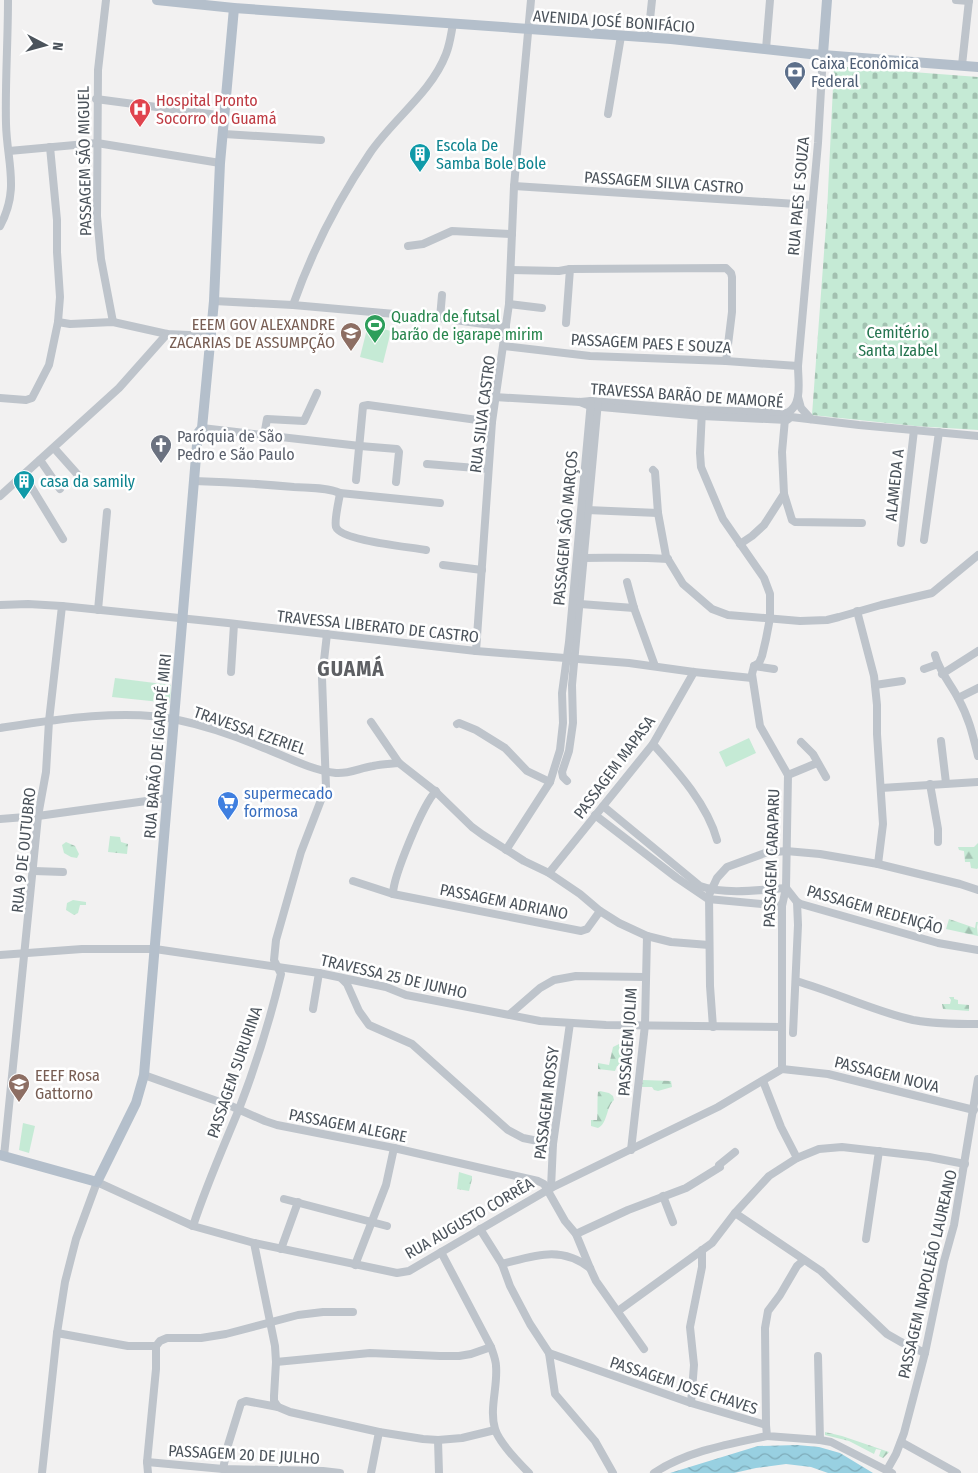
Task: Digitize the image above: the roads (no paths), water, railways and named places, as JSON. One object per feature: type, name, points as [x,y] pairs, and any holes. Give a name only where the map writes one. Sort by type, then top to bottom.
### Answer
[{"type":"main road","name":"AVENIDA JOSÉ BONIFÁCIO","points":[[157,0],[235,4],[453,24],[648,38],[978,67]]},
{"type":"main road","name":"RUA PAES E SOUZA","points":[[822,54],[827,0]]},
{"type":"main road","name":"RUA BARÃO DE IGARAPÉ MIRI","points":[[97,1182],[132,1110],[144,1075],[198,433],[202,428],[214,300],[220,162],[235,4]]},
{"type":"main road","name":"RUA AUGUSTO CORRÊA","points":[[2,1156],[97,1182]]},
{"type":"street","points":[[0,226],[11,200],[9,152],[3,125],[8,0]]},
{"type":"street","name":"PASSAGEM SÃO MIGUEL","points":[[106,0],[96,99],[98,230],[101,259],[113,322]]},
{"type":"street","name":"RUA SILVA CASTRO","points":[[476,651],[492,422],[509,304],[514,186],[530,0]]},
{"type":"street","points":[[648,38],[652,0]]},
{"type":"street","points":[[766,49],[770,0]]},
{"type":"street","points":[[956,0],[969,0],[962,65]]},
{"type":"street","points":[[292,305],[306,269],[342,199],[371,152],[439,68],[446,54],[453,24]]},
{"type":"street","points":[[608,114],[620,36]]},
{"type":"street","name":"RUA PAES E SOUZA","points":[[788,417],[797,403],[798,395],[798,366],[818,143],[822,54]]},
{"type":"street","points":[[96,99],[225,116]]},
{"type":"street","points":[[224,134],[321,140]]},
{"type":"street","points":[[9,152],[97,143],[220,162]]},
{"type":"street","points":[[0,398],[26,400],[32,398],[49,365],[58,322],[60,297],[57,220],[50,147]]},
{"type":"street","name":"PASSAGEM SILVA CASTRO","points":[[514,186],[812,205]]},
{"type":"street","points":[[408,246],[423,244],[452,230],[512,234]]},
{"type":"street","points":[[511,270],[726,268],[731,273],[732,312],[726,361]]},
{"type":"street","points":[[566,323],[570,269]]},
{"type":"street","points":[[440,318],[442,295]]},
{"type":"street","points":[[214,300],[440,318],[506,326]]},
{"type":"street","points":[[509,304],[542,308]]},
{"type":"street","points":[[58,322],[70,324],[113,322],[168,334],[210,336]]},
{"type":"street","points":[[0,496],[119,388],[168,334]]},
{"type":"street","name":"PASSAGEM PAES E SOUZA","points":[[504,346],[590,356],[726,361],[798,366]]},
{"type":"street","points":[[264,436],[267,419],[304,422],[317,393]]},
{"type":"street","name":"RUA PAES E SOUZA","points":[[798,395],[801,408],[811,419]]},
{"type":"street","name":"TRAVESSA BARÃO DE MAMORÉ","points":[[495,397],[580,402],[702,413],[788,417],[978,436]]},
{"type":"street","name":"PASSAGEM SÃO MARÇOS","points":[[567,781],[563,777],[562,772],[569,751],[573,724],[572,685],[576,658],[594,404]]},
{"type":"street","name":"PASSAGEM SÃO MARÇOS","points":[[506,850],[550,782],[560,750],[563,723],[562,693],[594,404]]},
{"type":"street","points":[[356,480],[363,406],[365,405],[437,413],[492,422]]},
{"type":"street","name":"PASSAGEM CARAPARU","points":[[702,413],[700,453],[702,467],[723,519],[767,582],[770,594],[770,618],[762,656],[759,663],[752,670],[752,678],[760,726],[788,775],[786,888],[782,906],[782,1069]]},
{"type":"street","points":[[788,417],[782,452],[784,494],[792,520],[795,522],[862,523]]},
{"type":"street","points":[[202,428],[398,450],[396,482]]},
{"type":"street","name":"ALAMEDA A","points":[[901,543],[914,430]]},
{"type":"street","points":[[924,540],[939,432]]},
{"type":"street","points":[[54,448],[78,475]]},
{"type":"street","points":[[40,460],[60,489]]},
{"type":"street","points":[[427,464],[488,469]]},
{"type":"street","points":[[653,470],[655,472],[658,513],[668,559],[683,584],[712,609],[728,614],[813,622],[833,619],[932,593],[978,555]]},
{"type":"street","points":[[24,475],[62,539]]},
{"type":"street","points":[[194,481],[332,490],[440,503]]},
{"type":"street","points":[[340,492],[336,525],[339,532],[352,538],[426,550]]},
{"type":"street","points":[[740,544],[764,525],[784,494]]},
{"type":"street","points":[[587,510],[658,513]]},
{"type":"street","points":[[98,610],[107,512]]},
{"type":"street","points":[[583,558],[620,559],[640,557],[668,559]]},
{"type":"street","points":[[443,565],[482,570]]},
{"type":"street","points":[[627,582],[634,608],[655,666]]},
{"type":"street","points":[[580,604],[634,608]]},
{"type":"street","name":"TRAVESSA LIBERATO DE CASTRO","points":[[0,605],[62,606],[476,651],[655,666],[752,678]]},
{"type":"street","name":"RUA 9 DE OUTUBRO","points":[[2,1156],[34,871],[38,816],[46,772],[49,721],[62,606]]},
{"type":"street","points":[[858,611],[875,684],[882,824],[878,864]]},
{"type":"street","points":[[230,672],[234,624]]},
{"type":"street","name":"PASSAGEM SURURINA","points":[[193,1226],[239,1109],[270,1020],[281,974],[274,960],[276,940],[301,852],[326,787],[322,678],[327,634]]},
{"type":"street","points":[[942,674],[978,651]]},
{"type":"street","points":[[936,655],[942,674],[956,695],[971,726],[978,756]]},
{"type":"street","points":[[924,669],[938,664]]},
{"type":"street","points":[[754,666],[774,669]]},
{"type":"street","name":"PASSAGEM MAPASA","points":[[549,873],[653,744],[694,672]]},
{"type":"street","points":[[875,684],[902,681]]},
{"type":"street","points":[[956,695],[978,688]]},
{"type":"street","name":"TRAVESSA EZERIEL","points":[[0,728],[49,721],[123,715],[175,719],[241,738],[325,771],[350,772],[371,766],[399,763]]},
{"type":"street","points":[[371,722],[399,763],[436,791],[472,827],[506,850],[549,873],[620,924],[647,936],[672,942],[709,945]]},
{"type":"street","points":[[457,724],[467,725],[505,748],[527,771],[550,782]]},
{"type":"street","points":[[941,741],[946,783]]},
{"type":"street","points":[[801,742],[808,748],[826,777]]},
{"type":"street","points":[[653,744],[674,767],[696,798],[704,810],[717,840]]},
{"type":"street","points":[[788,775],[817,763]]},
{"type":"street","points":[[881,788],[978,782]]},
{"type":"street","points":[[930,784],[938,829],[938,842]]},
{"type":"street","points":[[393,894],[394,883],[415,829],[424,808],[436,791]]},
{"type":"street","points":[[0,819],[38,816],[168,798]]},
{"type":"street","points":[[599,811],[709,894]]},
{"type":"street","points":[[599,811],[677,878],[709,894]]},
{"type":"street","points":[[713,1027],[709,945],[709,894],[720,874],[728,868],[764,853],[786,851],[820,854],[878,864],[978,890]]},
{"type":"street","points":[[34,871],[63,872]]},
{"type":"street","name":"PASSAGEM ADRIANO","points":[[353,881],[393,894],[581,931],[587,929],[600,911]]},
{"type":"street","name":"PASSAGEM REDENÇÃO","points":[[709,894],[786,888],[797,902],[938,943],[978,950]]},
{"type":"street","name":"PASSAGEM REDENÇÃO","points":[[709,894],[782,906]]},
{"type":"street","name":"PASSAGEM CARAPARU","points":[[793,1033],[797,902]]},
{"type":"street","name":"PASSAGEM JOLIM","points":[[631,1150],[644,1025],[647,936]]},
{"type":"street","name":"TRAVESSA 25 DE JUNHO","points":[[0,955],[82,949],[155,949],[277,966],[396,990],[406,995],[540,1021],[713,1027],[782,1027]]},
{"type":"street","points":[[312,1009],[319,974]]},
{"type":"street","points":[[510,1014],[540,988],[554,980],[576,976],[645,977]]},
{"type":"street","points":[[341,978],[347,984],[359,1011],[369,1025],[412,1044],[508,1130],[523,1138],[553,1144]]},
{"type":"street","points":[[796,981],[828,990],[911,1020],[949,1024],[978,1024]]},
{"type":"street","name":"PASSAGEM ROSSY","points":[[570,1023],[553,1144],[549,1189],[559,1213],[576,1234],[600,1287],[644,1349]]},
{"type":"street","name":"RUA AUGUSTO CORRÊA","points":[[97,1182],[193,1226],[254,1243],[397,1273],[409,1271],[549,1189],[718,1107],[782,1069]]},
{"type":"street","name":"PASSAGEM NOVA","points":[[782,1069],[828,1074],[974,1110]]},
{"type":"street","name":"PASSAGEM ALEGRE","points":[[144,1075],[239,1109],[277,1125],[535,1179],[549,1189]]},
{"type":"street","name":"PASSAGEM NAPOLEÃO LAUREANO","points":[[890,1472],[901,1442],[925,1352],[944,1260],[954,1225],[978,1079]]},
{"type":"street","points":[[763,1081],[781,1127],[797,1158]]},
{"type":"street","points":[[618,1311],[712,1243],[735,1213],[769,1176],[797,1158],[817,1149],[842,1147],[929,1157],[965,1164]]},
{"type":"street","points":[[355,1264],[386,1185],[394,1148]]},
{"type":"street","points":[[866,1239],[879,1151]]},
{"type":"street","points":[[576,1234],[686,1188],[720,1167],[719,1165],[735,1152]]},
{"type":"street","name":"RUA BARÃO DE IGARAPÉ MIRI","points":[[42,1473],[57,1333],[68,1268],[76,1239],[97,1182]]},
{"type":"street","points":[[663,1196],[673,1222]]},
{"type":"street","points":[[284,1199],[387,1226]]},
{"type":"street","points":[[281,1249],[298,1202]]},
{"type":"street","points":[[735,1213],[821,1271],[887,1334],[925,1352]]},
{"type":"street","points":[[480,1229],[502,1264],[510,1286],[549,1353],[555,1394],[595,1441],[613,1473]]},
{"type":"street","points":[[254,1243],[276,1362],[274,1401],[278,1407]]},
{"type":"street","points":[[691,1402],[694,1365],[690,1327],[702,1267],[702,1250]]},
{"type":"street","points":[[441,1252],[491,1347],[496,1366],[495,1430],[509,1451],[529,1473]]},
{"type":"street","points":[[502,1264],[540,1254],[550,1254],[579,1260],[590,1268]]},
{"type":"street","points":[[766,1425],[765,1328],[768,1311],[797,1266],[804,1260]]},
{"type":"street","points":[[148,1473],[147,1462],[156,1369],[156,1346],[160,1341],[167,1338],[201,1338],[238,1331],[298,1315],[322,1312],[353,1312]]},
{"type":"street","points":[[57,1333],[128,1346],[156,1346]]},
{"type":"street","points":[[276,1362],[370,1353],[459,1356],[491,1347]]},
{"type":"street","name":"PASSAGEM JOSÉ CHAVES","points":[[549,1353],[691,1402],[766,1425],[767,1436],[831,1442],[890,1472]]},
{"type":"street","points":[[818,1356],[820,1440]]},
{"type":"street","points":[[223,1469],[228,1445],[241,1404],[246,1401],[406,1437],[438,1440],[462,1438],[495,1430]]},
{"type":"street","points":[[371,1473],[379,1432]]},
{"type":"street","points":[[654,1473],[688,1455],[767,1436]]},
{"type":"street","points":[[438,1440],[439,1473]]},
{"type":"street","points":[[901,1442],[957,1473]]},
{"type":"street","name":"PASSAGEM 20 DE JULHO","points":[[147,1462],[223,1469],[340,1473]]},
{"type":"water","points":[[797,1445],[819,1447],[840,1453],[873,1473],[828,1473],[811,1467],[786,1464],[734,1473],[670,1473],[758,1446]]},
{"type":"place","name":"Caixa Econômica Federal","points":[[795,91]]},
{"type":"place","name":"Hospital Pronto Socorro do Guamá","points":[[140,128]]},
{"type":"place","name":"Escola De Samba Bole Bole","points":[[420,173]]},
{"type":"place","name":"Quadra de futsal barão de igarape mirim","points":[[375,344]]},
{"type":"place","name":"EEEM GOV ALEXANDRE ZACARIAS DE ASSUMPÇÃO","points":[[351,352]]},
{"type":"place","name":"Paróquia de São Pedro e São Paulo","points":[[161,464]]},
{"type":"place","name":"casa da samily","points":[[24,500]]},
{"type":"place","name":"supermecado formosa","points":[[228,821]]},
{"type":"place","name":"EEEF Rosa Gattorno","points":[[19,1103]]},
{"type":"district","name":"GUAMÁ","points":[[351,669]]},
{"type":"park label","name":"Cemitério Santa Izabel","points":[[898,341]]}]
